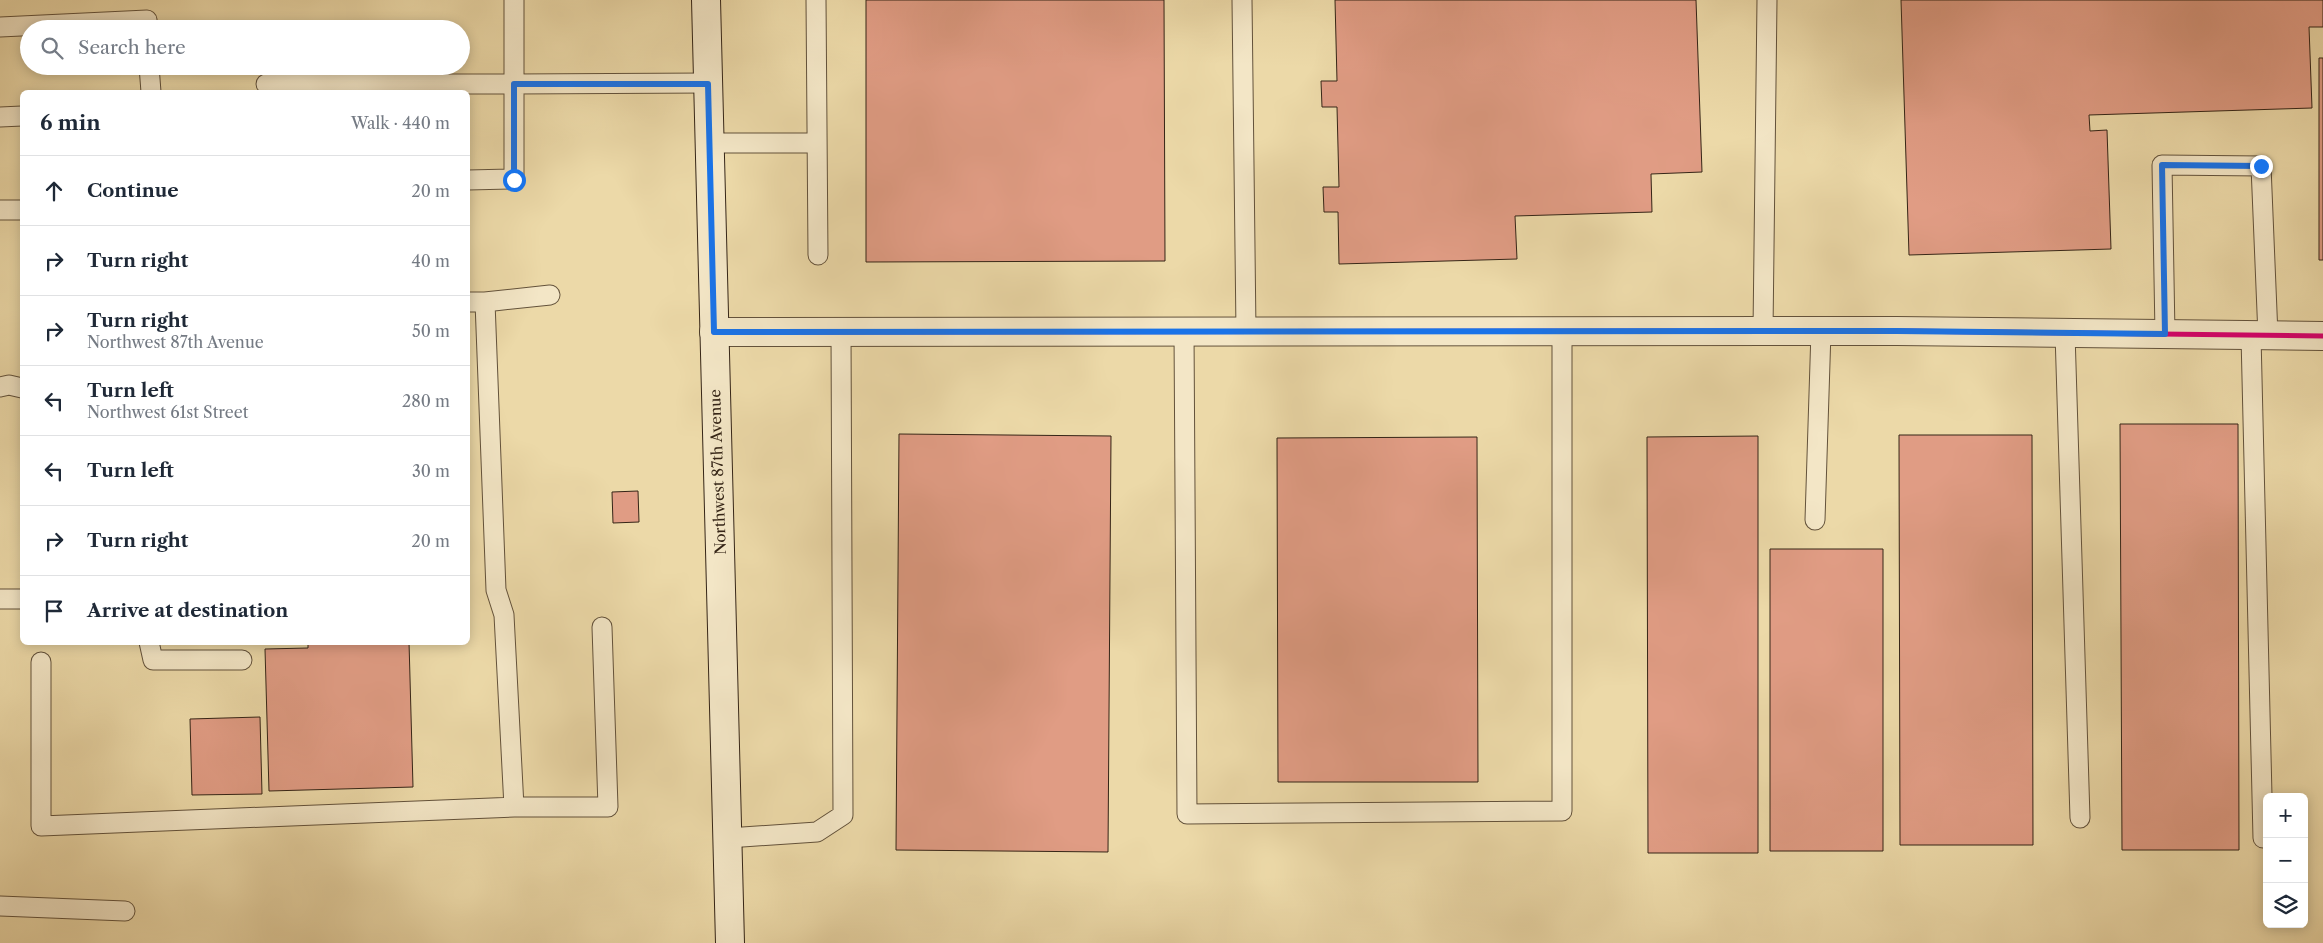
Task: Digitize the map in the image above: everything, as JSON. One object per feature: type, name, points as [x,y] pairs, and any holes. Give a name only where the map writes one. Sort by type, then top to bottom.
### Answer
[{"type":"street","name":"Northwest 87th Avenue","points":[[706,0],[730,943]]},
{"type":"street","points":[[714,332],[1821,331],[2323,336]]},
{"type":"lane","points":[[470,180],[514,180],[514,0]]},
{"type":"lane","points":[[816,0],[818,255]]},
{"type":"lane","points":[[1242,0],[1246,331]]},
{"type":"lane","points":[[1763,331],[1767,0]]},
{"type":"lane","points":[[0,27],[20,26]]},
{"type":"lane","points":[[150,75],[151,90]]},
{"type":"lane","points":[[266,84],[708,84]]},
{"type":"lane","points":[[0,117],[20,116]]},
{"type":"lane","points":[[710,142],[817,143]]},
{"type":"lane","points":[[2165,334],[2162,165],[2261,166],[2259,336],[2263,838]]},
{"type":"lane","points":[[0,210],[20,210]]},
{"type":"lane","points":[[514,807],[504,615],[496,590],[476,302],[550,295]]},
{"type":"lane","points":[[728,838],[817,832],[843,815],[841,331]]},
{"type":"lane","points":[[1184,331],[1187,814],[1562,811],[1562,331]]},
{"type":"lane","points":[[1814,520],[1821,331]]},
{"type":"lane","points":[[2065,333],[2080,818]]},
{"type":"lane","points":[[0,387],[9,385],[20,388]]},
{"type":"lane","points":[[0,600],[20,599]]},
{"type":"lane","points":[[41,662],[41,826],[514,807],[608,807],[602,627]]},
{"type":"lane","points":[[150,645],[153,660],[242,660]]},
{"type":"lane","points":[[0,906],[125,911]]},
{"type":"building","points":[[866,0],[1164,0],[1165,261],[866,262]]},
{"type":"building","points":[[1335,0],[1696,0],[1702,172],[1651,174],[1652,212],[1515,216],[1517,259],[1339,264],[1338,212],[1324,212],[1323,187],[1339,187],[1337,107],[1322,107],[1321,81],[1337,81]]},
{"type":"building","points":[[1901,0],[2323,0],[2323,27],[2309,27],[2312,108],[2089,115],[2090,131],[2107,130],[2111,249],[1909,255]]},
{"type":"building","points":[[2319,58],[2323,58],[2323,260],[2319,260]]},
{"type":"building","points":[[2120,424],[2238,424],[2239,850],[2122,850]]},
{"type":"building","points":[[899,434],[1111,436],[1108,852],[896,850]]},
{"type":"building","points":[[1899,435],[2032,435],[2033,845],[1900,845]]},
{"type":"building","points":[[1758,436],[1758,853],[1648,853],[1647,437]]},
{"type":"building","points":[[1477,437],[1478,782],[1278,782],[1277,438]]},
{"type":"building","points":[[638,491],[639,522],[613,523],[612,492]]},
{"type":"building","points":[[1770,549],[1883,549],[1883,851],[1770,851]]},
{"type":"building","points":[[308,645],[409,645],[413,787],[269,791],[265,649],[308,648]]},
{"type":"building","points":[[260,717],[262,794],[192,795],[190,719]]},
{"type":"cycle path","points":[[714,332],[1897,331],[2323,336]]},
{"type":"route","points":[[514,180],[514,84],[708,84],[714,332],[1897,331],[2165,334],[2162,165],[2261,166]]}]
